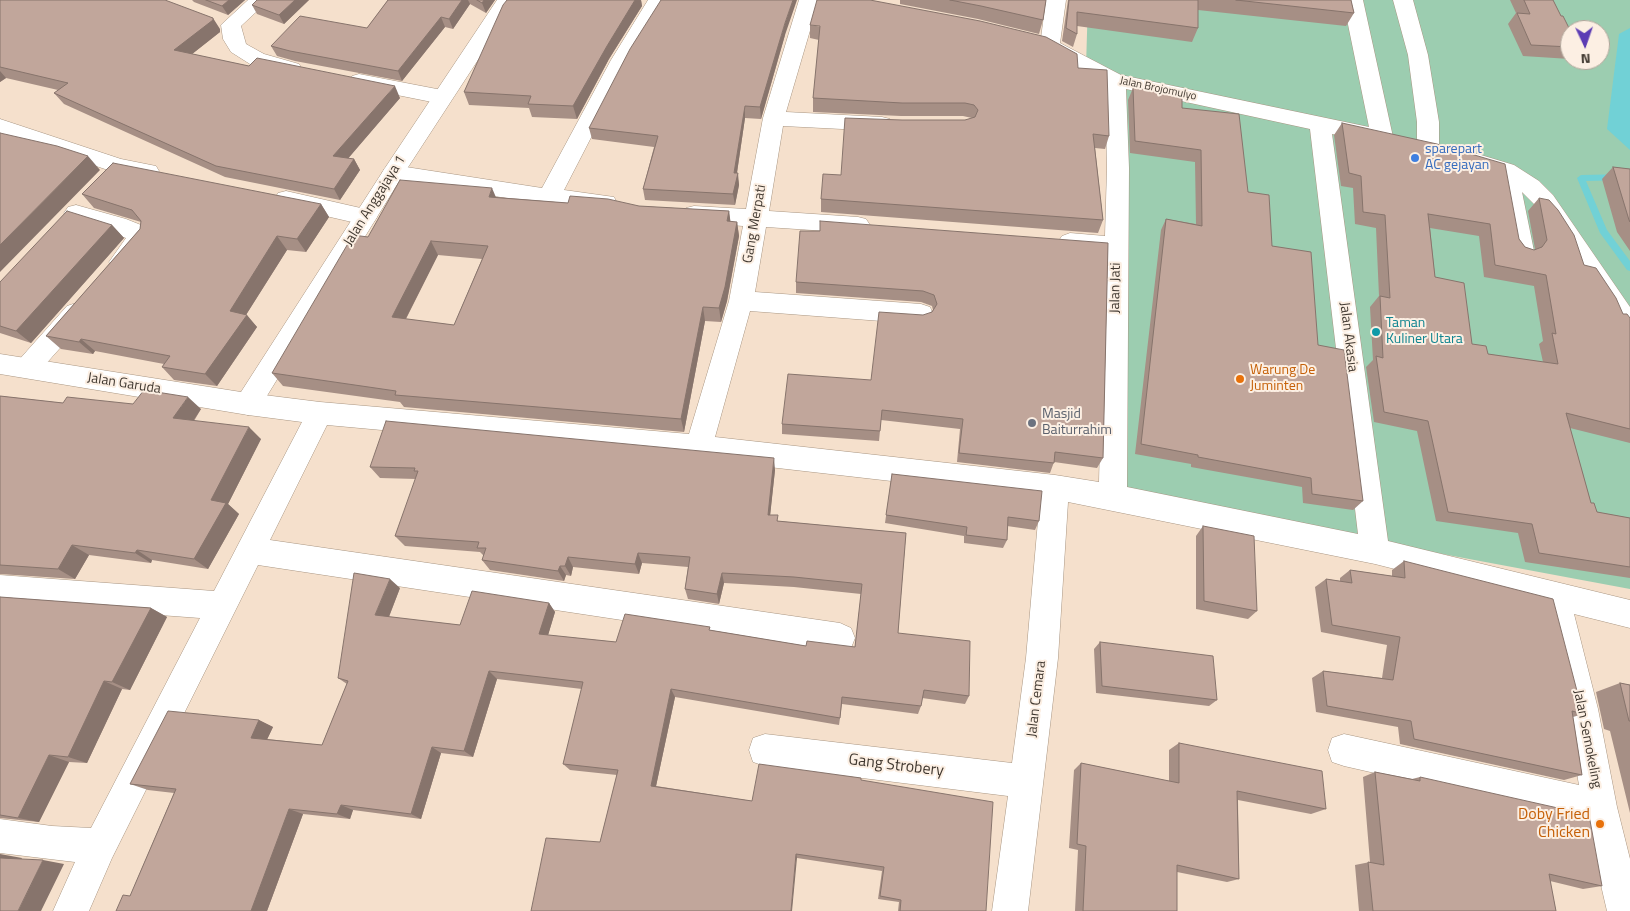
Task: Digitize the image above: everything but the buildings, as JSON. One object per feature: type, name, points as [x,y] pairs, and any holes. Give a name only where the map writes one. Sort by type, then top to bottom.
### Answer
[{"type":"street","points":[[258,0],[222,22],[238,48],[245,53],[277,66],[313,73]]},
{"type":"street","name":"Jalan Anggajaya 1","points":[[248,404],[393,172],[507,0]]},
{"type":"street","points":[[548,197],[621,60],[658,0]]},
{"type":"street","name":"Gang Merpati","points":[[699,447],[741,301],[774,118],[809,0]]},
{"type":"street","points":[[1050,44],[1056,0]]},
{"type":"street","points":[[1353,0],[1420,146]]},
{"type":"street","points":[[1404,0],[1418,55],[1428,122],[1420,146]]},
{"type":"street","name":"Jalan Brojomulyo","points":[[1023,38],[1050,44],[1115,80],[1420,146],[1506,170],[1531,187],[1556,215],[1630,327]]},
{"type":"street","points":[[341,78],[442,96]]},
{"type":"street","name":"Jalan Jati","points":[[1113,497],[1118,168],[1115,80]]},
{"type":"street","points":[[774,118],[901,125]]},
{"type":"street","name":"Jalan Akasia","points":[[1320,123],[1375,551]]},
{"type":"street","points":[[0,126],[119,166],[166,175]]},
{"type":"street","points":[[27,368],[136,245],[139,239],[138,234],[118,225],[69,220],[119,166]]},
{"type":"street","points":[[1506,170],[1522,251]]},
{"type":"street","points":[[393,172],[548,197],[602,202],[626,207]]},
{"type":"street","points":[[269,195],[365,216]]},
{"type":"street","points":[[677,213],[883,227]]},
{"type":"street","points":[[1048,240],[1116,245]]},
{"type":"street","points":[[741,301],[920,314]]},
{"type":"street","name":"Jalan Garuda","points":[[0,364],[248,404],[320,413],[699,447],[1055,487],[1113,497],[1375,551],[1630,614]]},
{"type":"street","points":[[71,911],[100,846],[320,413]]},
{"type":"street","name":"Jalan Cemara","points":[[1010,911],[1042,658],[1055,487]]},
{"type":"street","points":[[251,551],[840,638]]},
{"type":"street","points":[[0,589],[223,606]]},
{"type":"street","name":"Jalan Semokeling","points":[[1554,596],[1582,709],[1600,807],[1621,856],[1625,911]]},
{"type":"street","name":"Gang Strobery","points":[[765,750],[1027,782]]},
{"type":"street","points":[[1344,750],[1600,807]]},
{"type":"street","points":[[0,836],[52,843],[100,846]]},
{"type":"green space","name":"Taman Kuliner Utara","points":[[1088,0],[1630,0],[1630,589],[1126,495],[1118,81],[1086,67]]},
{"type":"water","points":[[1630,28],[1630,150],[1607,129],[1619,34]]},
{"type":"waterway","points":[[1630,177],[1581,178],[1603,231],[1630,268]]},
{"type":"place","name":"sparepart AC gejayan","points":[[1415,158]]},
{"type":"place","name":"Taman Kuliner Utara","points":[[1376,332]]},
{"type":"place","name":"Warung De Juminten","points":[[1240,379]]},
{"type":"place","name":"Masjid Baiturrahim","points":[[1032,423]]},
{"type":"place","name":"Doby Fried Chicken","points":[[1600,824]]}]
